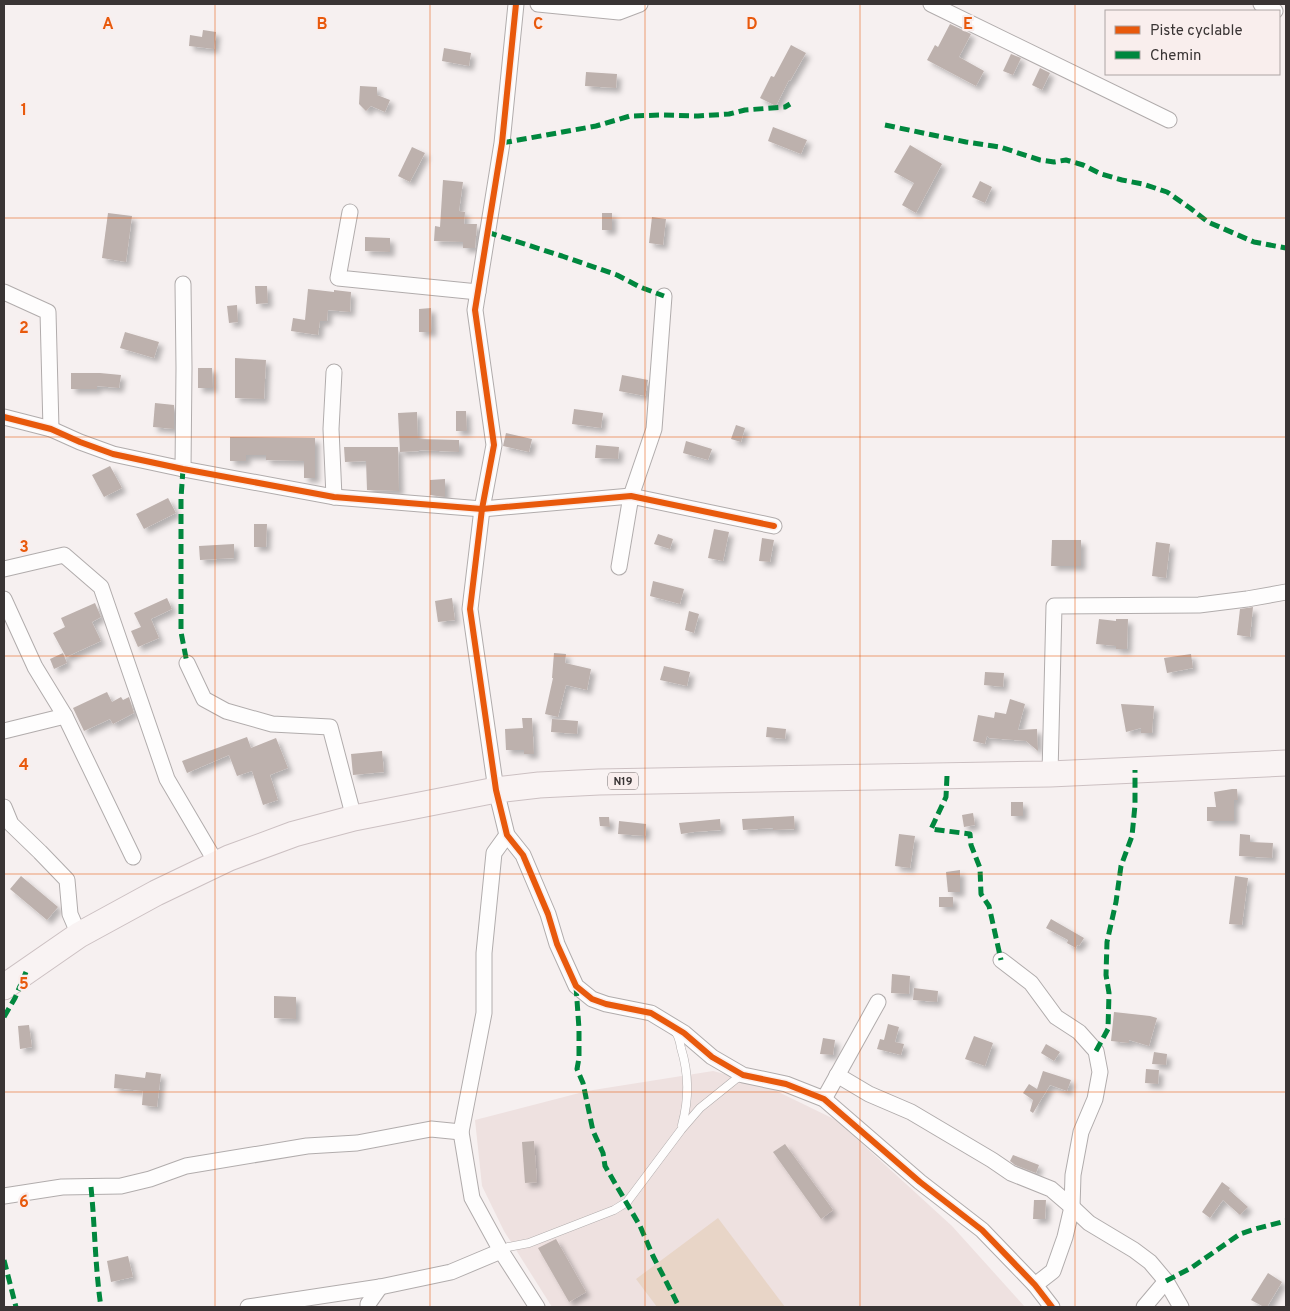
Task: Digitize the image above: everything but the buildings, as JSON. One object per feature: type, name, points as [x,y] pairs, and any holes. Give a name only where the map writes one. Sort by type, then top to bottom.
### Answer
[{"type":"main road","name":"N19","points":[[4,986],[79,935],[156,893],[229,858],[294,834],[354,818],[496,790],[599,782],[1050,774],[1286,763]]},
{"type":"street","points":[[516,4],[502,143],[475,310],[494,445],[482,509],[470,610],[496,790],[507,835],[523,855],[548,914],[557,944],[576,986],[592,999],[606,1004],[651,1013],[684,1033],[712,1057],[743,1075],[786,1084],[824,1100],[920,1182],[982,1230],[1035,1285],[1052,1307]]},
{"type":"street","points":[[538,4],[618,12],[640,4]]},
{"type":"street","points":[[931,4],[1169,120]]},
{"type":"street","points":[[1260,4],[1273,10]]},
{"type":"street","points":[[350,212],[338,278],[478,292]]},
{"type":"street","points":[[183,284],[183,469]]},
{"type":"street","points":[[4,292],[48,312],[51,429]]},
{"type":"street","points":[[619,568],[631,496],[654,429],[664,296]]},
{"type":"street","points":[[334,372],[331,429],[334,498]]},
{"type":"street","points":[[4,417],[51,429],[112,454],[334,498],[482,509],[631,496],[774,526]]},
{"type":"street","points":[[4,569],[64,555],[101,587],[167,779],[217,864]]},
{"type":"street","points":[[1050,774],[1054,606],[1199,605],[1286,592]]},
{"type":"street","points":[[4,599],[35,667],[65,716],[133,857]]},
{"type":"street","points":[[187,663],[204,700],[226,711],[272,724],[330,727],[354,818]]},
{"type":"street","points":[[4,731],[65,716]]},
{"type":"street","points":[[4,807],[10,824],[67,880],[70,914],[79,935]]},
{"type":"street","points":[[507,835],[494,853],[484,953],[484,1013],[461,1132],[472,1198],[501,1251],[537,1307]]},
{"type":"street","points":[[1001,960],[1031,983],[1056,1017],[1079,1032],[1096,1051],[1100,1072],[1095,1099],[1082,1132],[1074,1175],[1072,1207],[1065,1236],[1053,1271],[1035,1285]]},
{"type":"street","points":[[824,1100],[878,1002]]},
{"type":"street","points":[[837,1075],[869,1094],[911,1112],[1011,1173],[1051,1190],[1089,1224],[1134,1250],[1150,1262],[1166,1281],[1181,1307]]},
{"type":"street","points":[[4,1196],[62,1187],[121,1186],[150,1179],[186,1166],[307,1146],[357,1143],[431,1129],[461,1132]]},
{"type":"street","points":[[248,1307],[380,1287],[451,1272],[501,1251]]},
{"type":"street","points":[[1144,1307],[1166,1281]]},
{"type":"street","points":[[368,1307],[368,1304],[380,1287]]},
{"type":"lane","points":[[669,1025],[677,1034],[685,1060],[688,1088],[686,1113],[681,1130]]},
{"type":"lane","points":[[501,1251],[508,1247],[528,1243],[614,1210],[627,1202],[681,1130],[700,1108],[743,1075]]},
{"type":"shaded area","points":[[713,1071],[760,1083],[836,1120],[952,1226],[1025,1307],[552,1307],[504,1231],[482,1186],[475,1120],[587,1091]]},
{"type":"shaded area","points":[[718,1218],[785,1307],[657,1307],[636,1279]]},
{"type":"marked path","points":[[502,143],[596,126],[630,116],[729,114],[745,110],[785,107],[790,104]]},
{"type":"marked path","points":[[885,125],[1000,147],[1040,160],[1054,162],[1066,160],[1083,165],[1101,174],[1167,192],[1208,222],[1254,242],[1286,248]]},
{"type":"marked path","points":[[487,232],[617,275],[640,287],[664,296]]},
{"type":"marked path","points":[[183,469],[181,498],[181,632],[187,663]]},
{"type":"marked path","points":[[1096,1051],[1108,1029],[1107,942],[1116,902],[1121,866],[1132,836],[1135,805],[1135,770]]},
{"type":"marked path","points":[[947,776],[946,797],[931,829],[970,834],[971,845],[980,868],[981,894],[989,906],[1001,960]]},
{"type":"marked path","points":[[4,1017],[15,998],[26,972]]},
{"type":"marked path","points":[[576,986],[579,1029],[577,1069],[583,1083],[593,1131],[603,1153],[605,1166],[640,1226],[679,1307]]},
{"type":"marked path","points":[[91,1187],[101,1307]]},
{"type":"marked path","points":[[1166,1281],[1191,1268],[1240,1234],[1286,1221]]},
{"type":"marked path","points":[[4,1260],[16,1307]]},
{"type":"cycle path","points":[[516,4],[502,143],[475,310],[494,445],[482,509],[470,609],[496,790],[507,835],[523,855],[548,914],[557,944],[576,986],[592,999],[606,1004],[651,1013],[684,1033],[712,1057],[743,1075],[786,1084],[824,1099],[920,1182],[982,1230],[1035,1285],[1052,1307]]},
{"type":"cycle path","points":[[4,417],[51,429],[113,454],[334,497],[482,509],[631,496],[774,526]]}]
